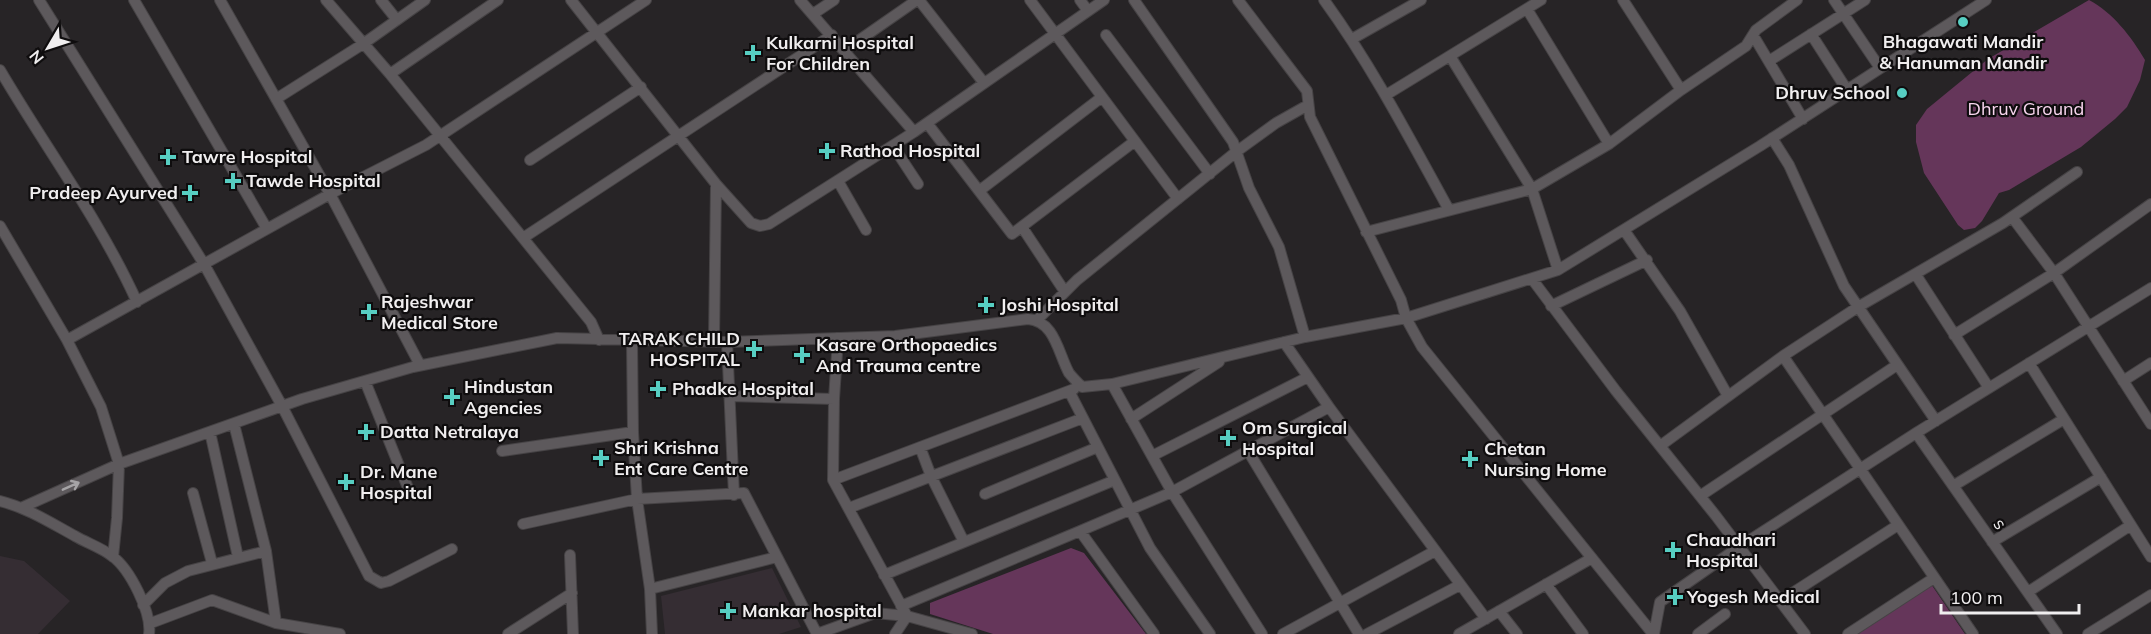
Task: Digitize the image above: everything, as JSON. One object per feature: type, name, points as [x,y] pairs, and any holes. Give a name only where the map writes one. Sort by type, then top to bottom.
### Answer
[{"type":"street","points":[[39,0],[204,264],[282,406],[369,576],[374,581],[388,582],[452,549]]},
{"type":"street","points":[[134,0],[267,229]]},
{"type":"street","points":[[220,0],[330,194],[420,365]]},
{"type":"street","points":[[326,0],[390,74],[591,322],[599,340]]},
{"type":"street","points":[[381,0],[397,20]]},
{"type":"street","points":[[276,99],[363,44],[425,0]]},
{"type":"street","points":[[390,74],[498,0]]},
{"type":"street","points":[[571,0],[716,184],[752,223],[760,226],[769,224],[893,146],[1104,0]]},
{"type":"street","points":[[800,0],[914,132]]},
{"type":"street","points":[[813,14],[834,0]]},
{"type":"street","points":[[845,50],[918,0],[984,83]]},
{"type":"street","points":[[1030,0],[1178,199]]},
{"type":"street","points":[[1080,0],[1088,11]]},
{"type":"street","points":[[1134,0],[1233,142],[1249,188],[1279,247],[1305,337]]},
{"type":"street","points":[[1238,0],[1307,92],[1310,117],[1422,347],[1653,634]]},
{"type":"street","points":[[1324,0],[1352,39],[1386,95],[1449,210]]},
{"type":"street","points":[[1352,39],[1421,0]]},
{"type":"street","points":[[1386,95],[1542,0]]},
{"type":"street","points":[[1623,0],[1681,90]]},
{"type":"street","points":[[1366,232],[1532,189],[1609,144],[1681,90],[1746,46],[1756,30],[1797,0]]},
{"type":"street","points":[[1834,0],[1880,68]]},
{"type":"street","points":[[1769,60],[1865,0]]},
{"type":"street","points":[[833,480],[1082,387],[1112,384],[1305,337],[1406,318],[1558,270],[1772,138],[1986,0]]},
{"type":"street","points":[[67,340],[330,194],[426,145],[597,33],[639,2]]},
{"type":"street","points":[[1527,9],[1609,144]]},
{"type":"street","points":[[1811,34],[1847,90]]},
{"type":"street","points":[[523,238],[832,35]]},
{"type":"street","points":[[1106,35],[1210,174]]},
{"type":"street","points":[[1753,35],[1803,118]]},
{"type":"street","points":[[1450,56],[1532,189],[1558,270]]},
{"type":"street","points":[[0,70],[87,209],[137,302]]},
{"type":"street","points":[[530,160],[641,87]]},
{"type":"street","points":[[979,191],[1102,97]]},
{"type":"street","points":[[1038,319],[1077,280],[1236,152],[1276,123],[1308,105]]},
{"type":"street","points":[[927,123],[1013,234],[1135,141]]},
{"type":"street","points":[[1772,138],[1789,165],[1844,286],[1936,421]]},
{"type":"street","points":[[893,146],[918,184]]},
{"type":"street","points":[[1660,446],[1783,356],[1858,307],[2012,217],[2077,172]]},
{"type":"street","points":[[838,181],[866,230]]},
{"type":"street","points":[[714,342],[716,184]]},
{"type":"street","points":[[1954,335],[2054,273],[2151,204]]},
{"type":"street","points":[[2012,217],[2054,273],[2151,424]]},
{"type":"street","points":[[0,226],[67,340],[101,407],[119,464],[117,528],[113,557]]},
{"type":"street","points":[[1022,228],[1065,292]]},
{"type":"street","points":[[1624,230],[1647,260],[1680,311],[1728,396]]},
{"type":"street","points":[[1551,306],[1647,260]]},
{"type":"street","points":[[1916,275],[1989,388]]},
{"type":"street","points":[[1532,279],[1805,634]]},
{"type":"street","points":[[1653,634],[1660,602],[1739,547],[1916,433],[2151,288]]},
{"type":"street","points":[[23,507],[119,464],[282,406],[420,365],[557,338],[727,342],[895,336],[1038,319],[1050,330],[1070,374],[1082,387]]},
{"type":"street","points":[[838,338],[834,399],[833,480],[904,611]]},
{"type":"street","points":[[632,341],[633,432],[637,499],[650,589],[652,634]]},
{"type":"street","points":[[727,342],[734,495]]},
{"type":"street","points":[[1284,342],[1329,407],[1486,619]]},
{"type":"street","points":[[1783,356],[1973,634]]},
{"type":"street","points":[[1131,419],[1226,358]]},
{"type":"street","points":[[2029,363],[2151,557]]},
{"type":"street","points":[[2122,381],[2151,363]]},
{"type":"street","points":[[1700,496],[1897,365]]},
{"type":"street","points":[[1152,456],[1308,377]]},
{"type":"street","points":[[365,381],[408,488]]},
{"type":"street","points":[[1112,384],[1172,492],[1262,634]]},
{"type":"street","points":[[1069,391],[1150,548],[1210,634]]},
{"type":"street","points":[[729,396],[834,399]]},
{"type":"street","points":[[895,634],[904,611],[1172,492],[1329,407]]},
{"type":"street","points":[[849,508],[1083,418]]},
{"type":"street","points":[[1953,486],[2064,419]]},
{"type":"street","points":[[234,424],[266,551],[275,619]]},
{"type":"street","points":[[210,432],[238,557]]},
{"type":"street","points":[[502,451],[633,432]]},
{"type":"street","name":"s","points":[[1916,433],[2057,634]]},
{"type":"street","points":[[920,447],[931,476],[964,542]]},
{"type":"street","points":[[985,494],[1098,447]]},
{"type":"street","points":[[1248,452],[1359,634]]},
{"type":"street","points":[[1992,542],[2101,477]]},
{"type":"street","points":[[884,575],[1115,480]]},
{"type":"street","points":[[193,493],[212,563]]},
{"type":"street","points":[[523,524],[637,499],[744,494],[817,634],[875,612],[904,611],[972,634]]},
{"type":"street","points":[[1,498],[23,507],[113,557],[126,571],[143,605],[150,629],[212,600],[275,619],[340,634]]},
{"type":"street","points":[[1780,601],[1898,525]]},
{"type":"street","points":[[2028,592],[2131,525]]},
{"type":"street","points":[[1080,531],[1154,634]]},
{"type":"street","points":[[143,605],[165,583],[184,573],[212,563],[266,551]]},
{"type":"street","points":[[1283,634],[1435,551]]},
{"type":"street","points":[[570,555],[573,634]]},
{"type":"street","points":[[650,589],[777,557]]},
{"type":"street","points":[[1459,634],[1592,558]]},
{"type":"street","points":[[1848,634],[1934,578]]},
{"type":"street","points":[[1546,584],[1583,634]]},
{"type":"street","points":[[1367,634],[1460,585]]},
{"type":"street","points":[[508,634],[572,593]]},
{"type":"street","points":[[2088,634],[2151,595]]},
{"type":"street","points":[[1499,611],[1517,634]]},
{"type":"street","points":[[1698,634],[1725,614]]},
{"type":"shaded area","points":[[0,556],[24,561],[70,601],[38,634],[0,634]]},
{"type":"shaded area","name":"Mankar hospital","points":[[772,568],[801,627],[779,634],[665,634],[661,596]]},
{"type":"green space","name":"Dhruv Ground","points":[[2089,0],[2106,11],[2121,26],[2145,60],[2140,80],[2127,107],[2081,147],[2009,190],[1999,193],[1982,221],[1975,228],[1964,230],[1958,225],[1924,173],[1916,142],[1916,125],[1927,109],[1988,59]]},
{"type":"green space","points":[[1071,548],[1084,553],[1146,634],[993,634],[930,614],[930,603]]},
{"type":"green space","points":[[1931,584],[1965,634],[1855,634]]},
{"type":"place","name":"Bhagawati Mandir & Hanuman Mandir","points":[[1963,22]]},
{"type":"place","name":"Kulkarni Hospital For Children","points":[[753,53]]},
{"type":"place","name":"Dhruv School","points":[[1902,93]]},
{"type":"place","name":"Rathod Hospital","points":[[827,151]]},
{"type":"place","name":"Tawre Hospital","points":[[168,157]]},
{"type":"place","name":"Tawde Hospital","points":[[233,181]]},
{"type":"place","name":"Pradeep Ayurved","points":[[190,193]]},
{"type":"place","name":"Joshi Hospital","points":[[986,305]]},
{"type":"place","name":"Rajeshwar Medical Store","points":[[369,312]]},
{"type":"place","name":"TARAK CHILD HOSPITAL","points":[[754,349]]},
{"type":"place","name":"Kasare Orthopaedics And Trauma centre","points":[[802,355]]},
{"type":"place","name":"Phadke Hospital","points":[[658,389]]},
{"type":"place","name":"Hindustan Agencies","points":[[452,397]]},
{"type":"place","name":"Datta Netralaya","points":[[366,432]]},
{"type":"place","name":"Om Surgical Hospital","points":[[1228,438]]},
{"type":"place","name":"Shri Krishna Ent Care Centre","points":[[601,458]]},
{"type":"place","name":"Chetan Nursing Home","points":[[1470,459]]},
{"type":"place","name":"Dr. Mane Hospital","points":[[346,482]]},
{"type":"place","name":"Chaudhari Hospital","points":[[1673,550]]},
{"type":"place","name":"Yogesh Medical","points":[[1675,597]]},
{"type":"place","name":"Mankar hospital","points":[[728,611]]}]
